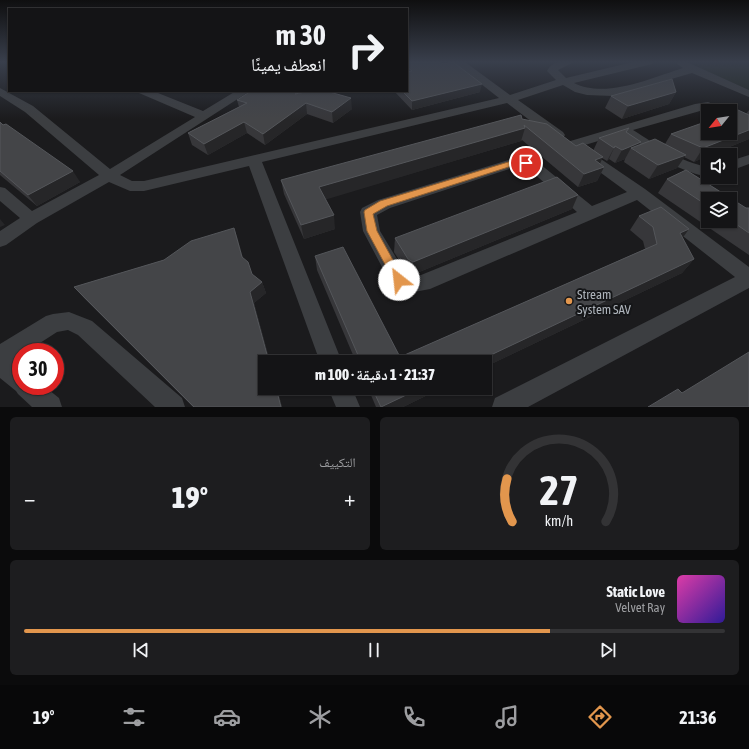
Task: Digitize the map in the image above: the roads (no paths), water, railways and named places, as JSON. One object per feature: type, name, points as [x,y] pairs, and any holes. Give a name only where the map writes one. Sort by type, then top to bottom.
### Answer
[{"type":"street","points":[[485,81],[572,146],[639,193],[749,279],[504,407]]},
{"type":"street","points":[[0,91],[29,109],[109,176],[130,186],[144,186],[509,98],[566,81]]},
{"type":"street","points":[[562,82],[572,87],[587,91],[613,93],[653,81]]},
{"type":"street","points":[[720,81],[749,94]]},
{"type":"street","points":[[145,92],[204,116]]},
{"type":"street","points":[[0,240],[31,219],[109,176],[242,92]]},
{"type":"street","points":[[572,146],[623,129],[701,107]]},
{"type":"street","points":[[623,129],[682,165],[696,171],[701,171]]},
{"type":"street","points":[[737,163],[749,159]]},
{"type":"street","points":[[254,160],[327,355]]},
{"type":"street","points":[[590,214],[535,166],[518,161],[384,204],[368,212],[372,231],[399,280],[409,285],[423,283],[590,214],[639,193]]},
{"type":"street","points":[[0,192],[31,219]]},
{"type":"street","points":[[0,356],[53,323],[69,321],[85,328],[173,407]]},
{"type":"street","points":[[0,363],[12,373]]},
{"type":"street","points":[[36,395],[50,407]]},
{"type":"street","points":[[343,395],[348,407]]},
{"type":"place","name":"Stream System SAV","points":[[569,301]]}]
